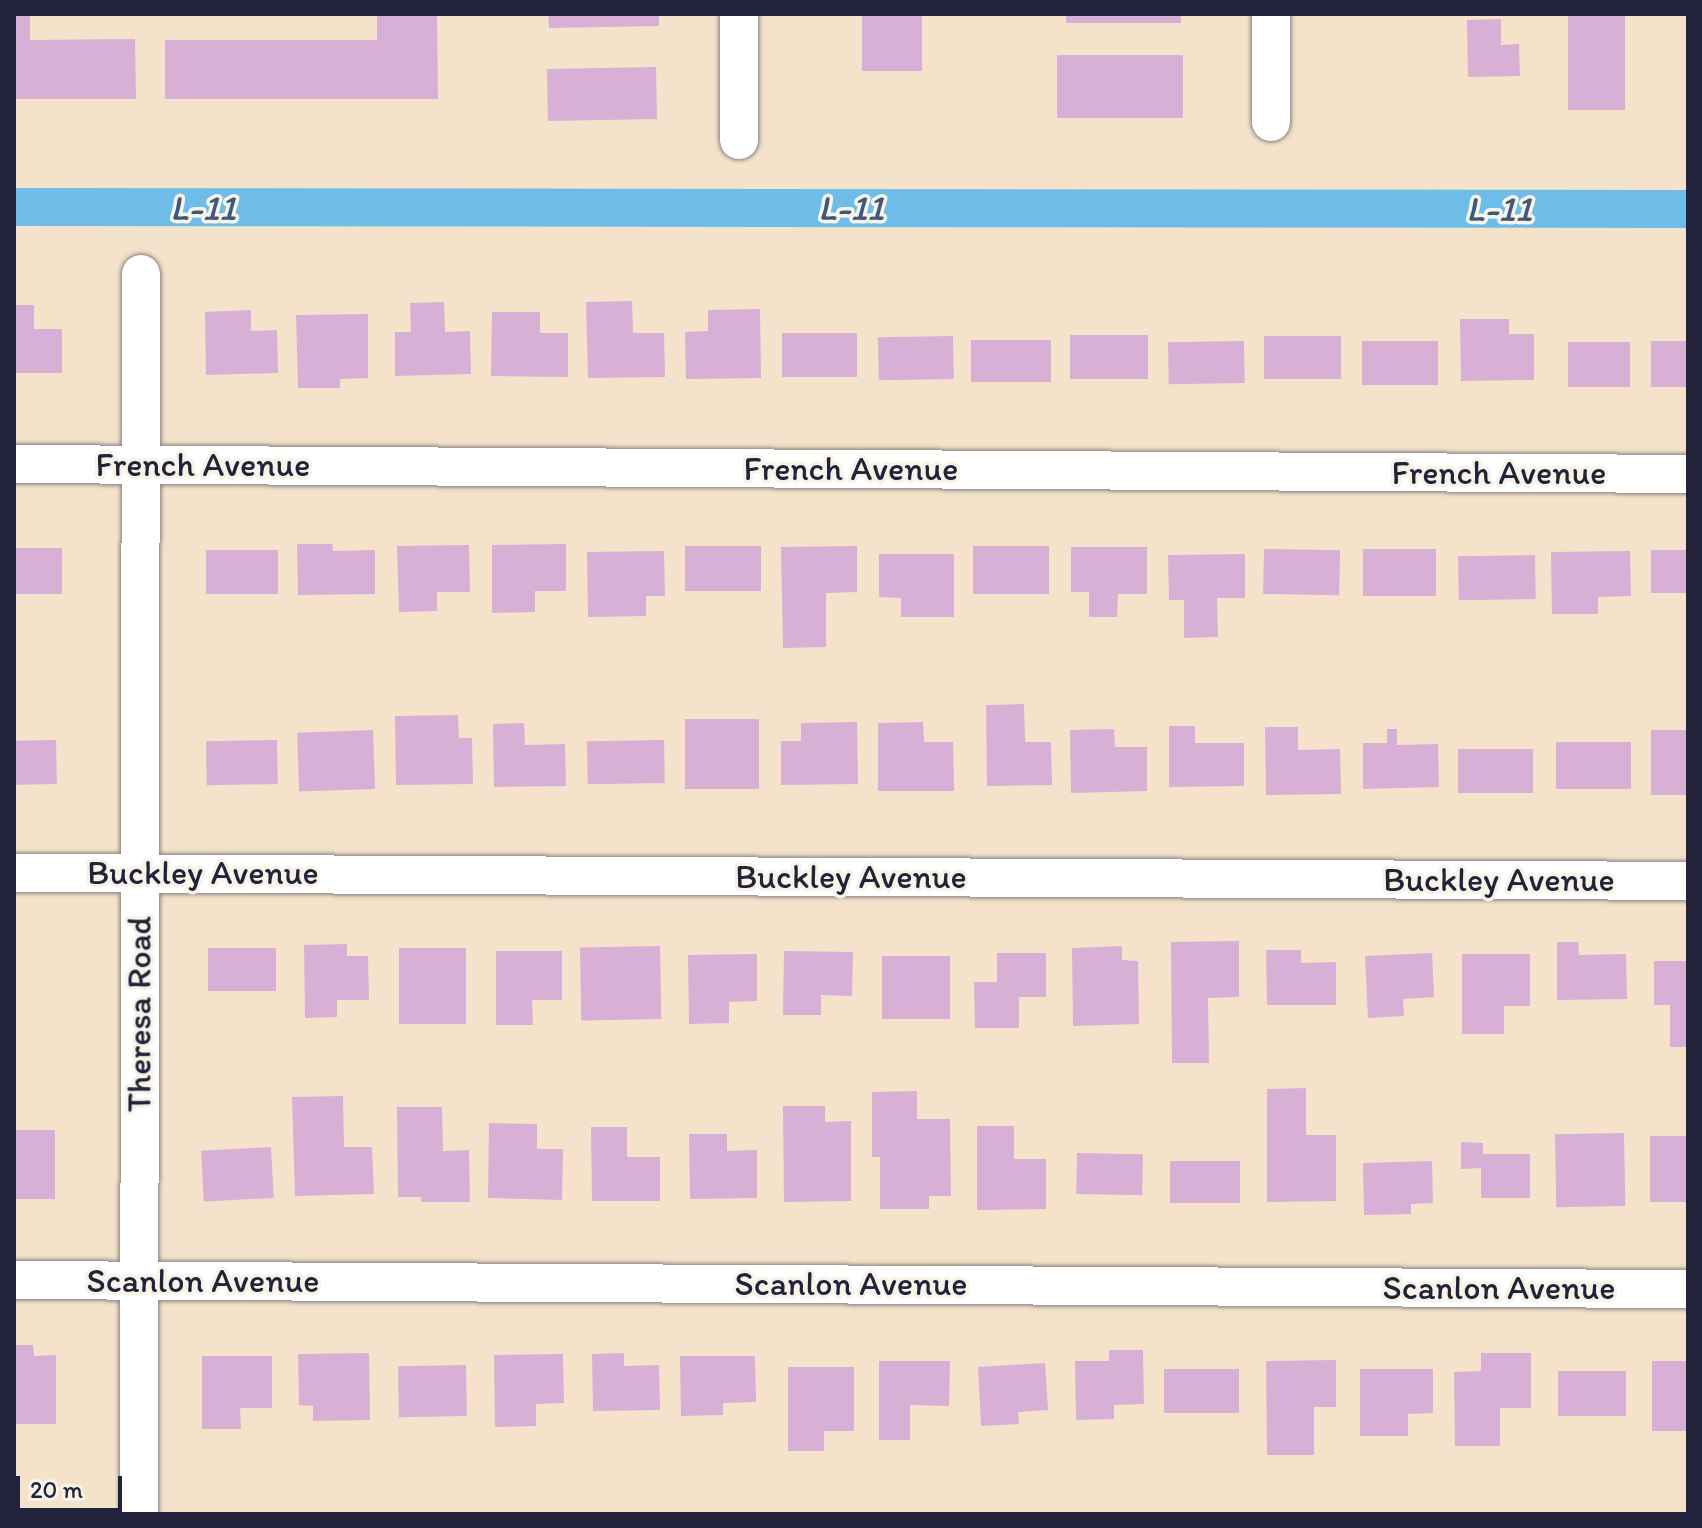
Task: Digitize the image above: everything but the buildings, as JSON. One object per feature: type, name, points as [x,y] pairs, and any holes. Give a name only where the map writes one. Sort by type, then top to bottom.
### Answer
[{"type":"street","points":[[739,14],[739,140]]},
{"type":"street","points":[[1271,14],[1271,122]]},
{"type":"street","name":"Theresa Road","points":[[139,1514],[138,465],[141,274]]},
{"type":"street","name":"French Avenue","points":[[14,464],[1688,474]]},
{"type":"street","name":"Buckley Avenue","points":[[14,873],[1688,881]]},
{"type":"street","name":"Scanlon Avenue","points":[[14,1280],[1688,1289]]},
{"type":"waterway","name":"L-11","points":[[14,207],[1688,209]]}]
